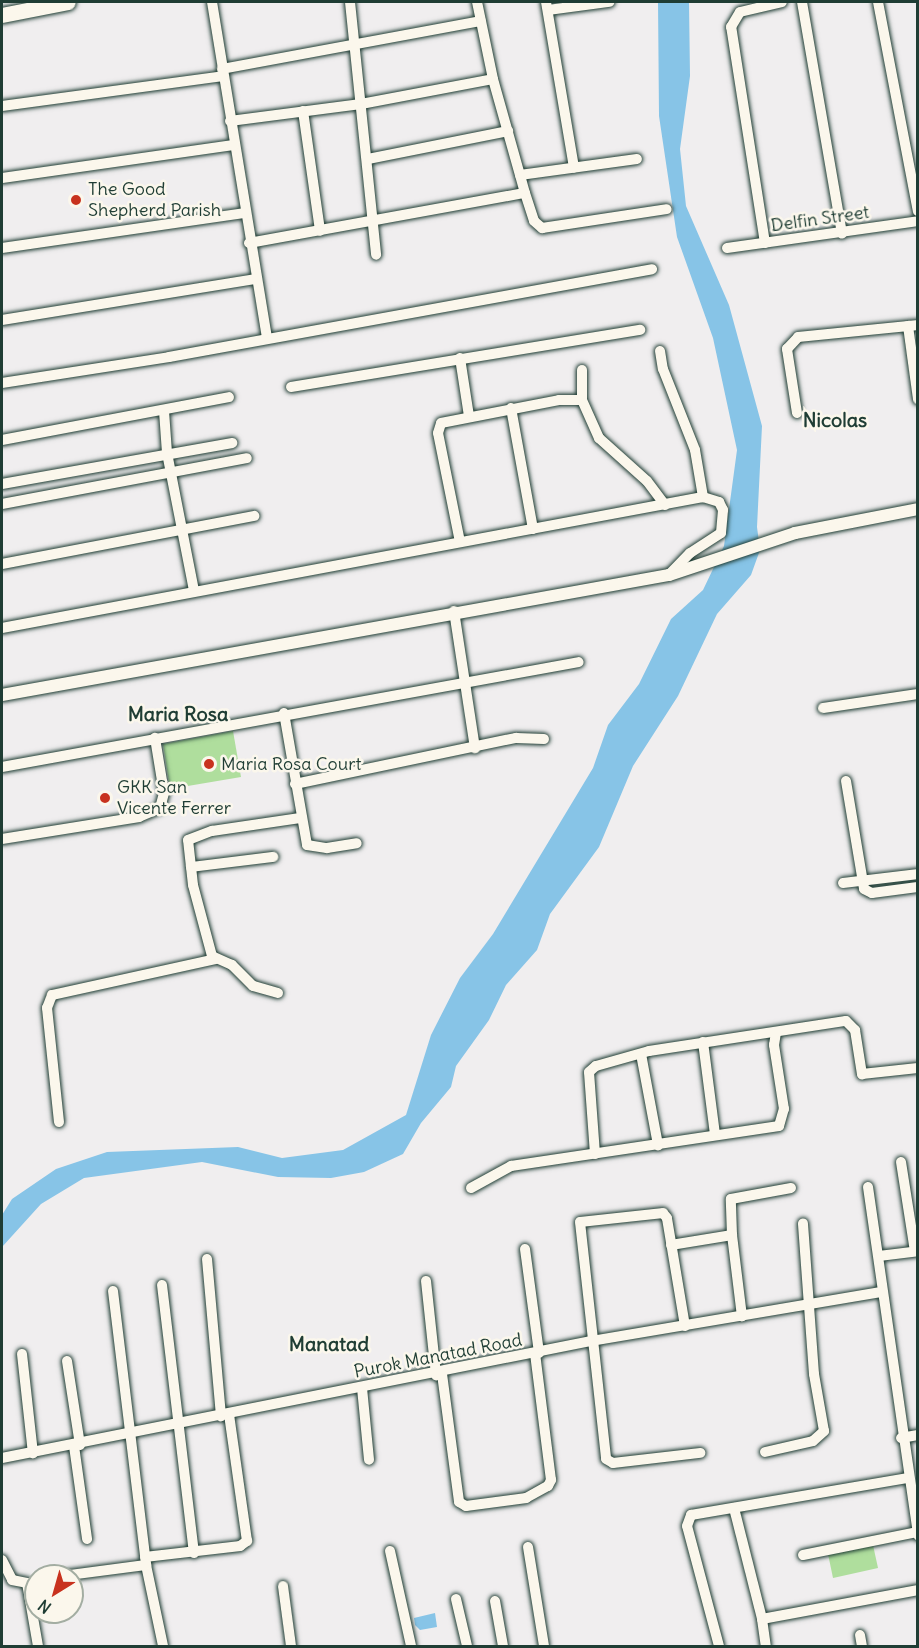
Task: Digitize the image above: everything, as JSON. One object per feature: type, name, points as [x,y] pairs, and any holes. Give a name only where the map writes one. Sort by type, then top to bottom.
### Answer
[{"type":"main road","points":[[2,15],[68,2]]},
{"type":"street","points":[[212,2],[244,213],[267,338]]},
{"type":"street","points":[[350,2],[368,159],[376,255]]},
{"type":"street","points":[[477,2],[493,79],[534,221],[542,228],[668,209]]},
{"type":"street","points":[[574,168],[547,6],[609,2]]},
{"type":"street","points":[[765,243],[731,27],[740,12],[782,2]]},
{"type":"street","points":[[802,2],[842,234]]},
{"type":"street","points":[[878,2],[918,211]]},
{"type":"street","points":[[2,106],[223,72],[481,21]]},
{"type":"street","points":[[230,121],[361,104],[493,79]]},
{"type":"street","points":[[303,111],[320,231]]},
{"type":"street","points":[[368,159],[508,131]]},
{"type":"street","points":[[2,178],[234,145]]},
{"type":"street","points":[[520,175],[637,159]]},
{"type":"street","points":[[249,243],[525,193]]},
{"type":"street","points":[[2,248],[244,213]]},
{"type":"street","name":"Delfin Street","points":[[727,248],[842,234],[918,221]]},
{"type":"street","points":[[2,383],[652,269]]},
{"type":"street","points":[[2,320],[255,279]]},
{"type":"street","points":[[797,413],[787,350],[790,343],[803,335],[913,325],[918,399]]},
{"type":"street","points":[[291,387],[640,330]]},
{"type":"street","points":[[660,351],[663,369],[695,450],[703,497]]},
{"type":"street","points":[[460,358],[470,416]]},
{"type":"street","points":[[582,370],[582,400],[599,438],[647,481],[665,505]]},
{"type":"street","points":[[2,440],[164,411],[229,396]]},
{"type":"street","points":[[460,542],[438,433],[441,423],[559,399],[582,400]]},
{"type":"street","points":[[511,408],[533,530]]},
{"type":"street","points":[[164,411],[167,453],[194,591]]},
{"type":"street","points":[[2,484],[232,443]]},
{"type":"street","points":[[2,504],[171,471],[247,459]]},
{"type":"street","points":[[2,628],[703,497],[712,498],[721,506],[721,533],[690,553],[669,575]]},
{"type":"street","points":[[2,695],[454,611],[669,575],[705,565],[795,533],[918,509]]},
{"type":"street","points":[[2,564],[254,516]]},
{"type":"street","points":[[454,611],[475,748]]},
{"type":"street","points":[[2,767],[284,713],[579,662]]},
{"type":"street","points":[[824,708],[918,694]]},
{"type":"street","points":[[284,713],[304,839],[312,848],[357,843]]},
{"type":"street","points":[[2,839],[139,816],[160,808],[164,793],[155,738]]},
{"type":"street","points":[[295,784],[516,738],[544,739]]},
{"type":"street","points":[[846,781],[862,881],[870,893],[918,887]]},
{"type":"street","points":[[278,993],[253,986],[232,965],[216,959],[208,949],[191,867],[190,836],[300,818]]},
{"type":"street","points":[[191,867],[273,857]]},
{"type":"street","points":[[843,883],[918,874]]},
{"type":"street","points":[[59,1122],[47,1008],[52,995],[216,959]]},
{"type":"street","points":[[595,1154],[591,1070],[641,1054],[703,1042],[849,1022],[855,1030],[862,1074],[918,1068]]},
{"type":"street","points":[[471,1188],[512,1166],[658,1145],[782,1123],[784,1108],[774,1045],[776,1032]]},
{"type":"street","points":[[703,1042],[715,1134]]},
{"type":"street","points":[[641,1054],[658,1145]]},
{"type":"street","points":[[879,1256],[916,1251],[901,1162]]},
{"type":"street","points":[[803,1555],[917,1533],[901,1438],[879,1256],[868,1187]]},
{"type":"street","points":[[742,1316],[732,1235],[731,1199],[791,1188]]},
{"type":"street","points":[[685,1326],[667,1218],[656,1211],[580,1222],[591,1341],[606,1459],[613,1463],[700,1453]]},
{"type":"street","points":[[765,1452],[813,1441],[823,1435],[808,1304],[803,1223]]},
{"type":"street","points":[[671,1245],[732,1235]]},
{"type":"street","points":[[426,1281],[459,1502],[466,1506],[526,1498],[548,1486],[551,1479],[525,1249]]},
{"type":"street","points":[[84,1572],[240,1546],[247,1541],[225,1415],[207,1258]]},
{"type":"street","points":[[162,1285],[194,1553]]},
{"type":"street","points":[[113,1292],[146,1561],[163,1647]]},
{"type":"street","name":"Purok Manatad Road","points":[[2,1458],[439,1374],[591,1341],[882,1292]]},
{"type":"street","points":[[22,1354],[33,1453]]},
{"type":"street","points":[[67,1361],[87,1539]]},
{"type":"street","points":[[362,1388],[369,1461]]},
{"type":"street","points":[[901,1438],[918,1435]]},
{"type":"street","points":[[719,1647],[687,1521],[694,1514],[907,1478]]},
{"type":"street","points":[[734,1508],[762,1619],[766,1647]]},
{"type":"street","points":[[528,1547],[544,1647]]},
{"type":"street","points":[[390,1551],[411,1647]]},
{"type":"street","points":[[2,1560],[12,1580],[24,1581]]},
{"type":"street","points":[[283,1586],[291,1647]]},
{"type":"street","points":[[762,1619],[918,1590]]},
{"type":"street","points":[[456,1599],[467,1647]]},
{"type":"street","points":[[495,1601],[503,1647]]},
{"type":"street","points":[[36,1624],[38,1647]]},
{"type":"green space","points":[[233,731],[241,777],[170,789],[163,744]]},
{"type":"green space","points":[[873,1545],[878,1568],[833,1578],[828,1554]]},
{"type":"water","points":[[658,2],[689,2],[690,76],[680,149],[686,206],[729,305],[762,426],[757,527],[760,550],[751,575],[717,614],[678,696],[633,766],[599,847],[550,914],[537,950],[506,985],[489,1020],[456,1066],[451,1087],[421,1123],[403,1154],[364,1172],[331,1178],[278,1177],[202,1162],[84,1178],[41,1204],[2,1247],[2,1215],[12,1199],[56,1169],[107,1152],[238,1147],[282,1158],[343,1150],[406,1115],[431,1035],[460,978],[493,934],[593,768],[608,725],[639,684],[671,619],[703,590],[724,546],[737,450],[713,338],[677,237],[659,116]]},
{"type":"water","points":[[435,1613],[437,1627],[420,1630],[415,1625],[414,1618]]},
{"type":"place","name":"The Good Shepherd Parish","points":[[76,200]]},
{"type":"place","name":"Maria Rosa Court","points":[[209,764]]},
{"type":"place","name":"GKK San Vicente Ferrer","points":[[105,798]]},
{"type":"district","name":"Nicolas","points":[[835,419]]},
{"type":"district","name":"Maria Rosa","points":[[178,713]]},
{"type":"district","name":"Manatad","points":[[329,1343]]}]
